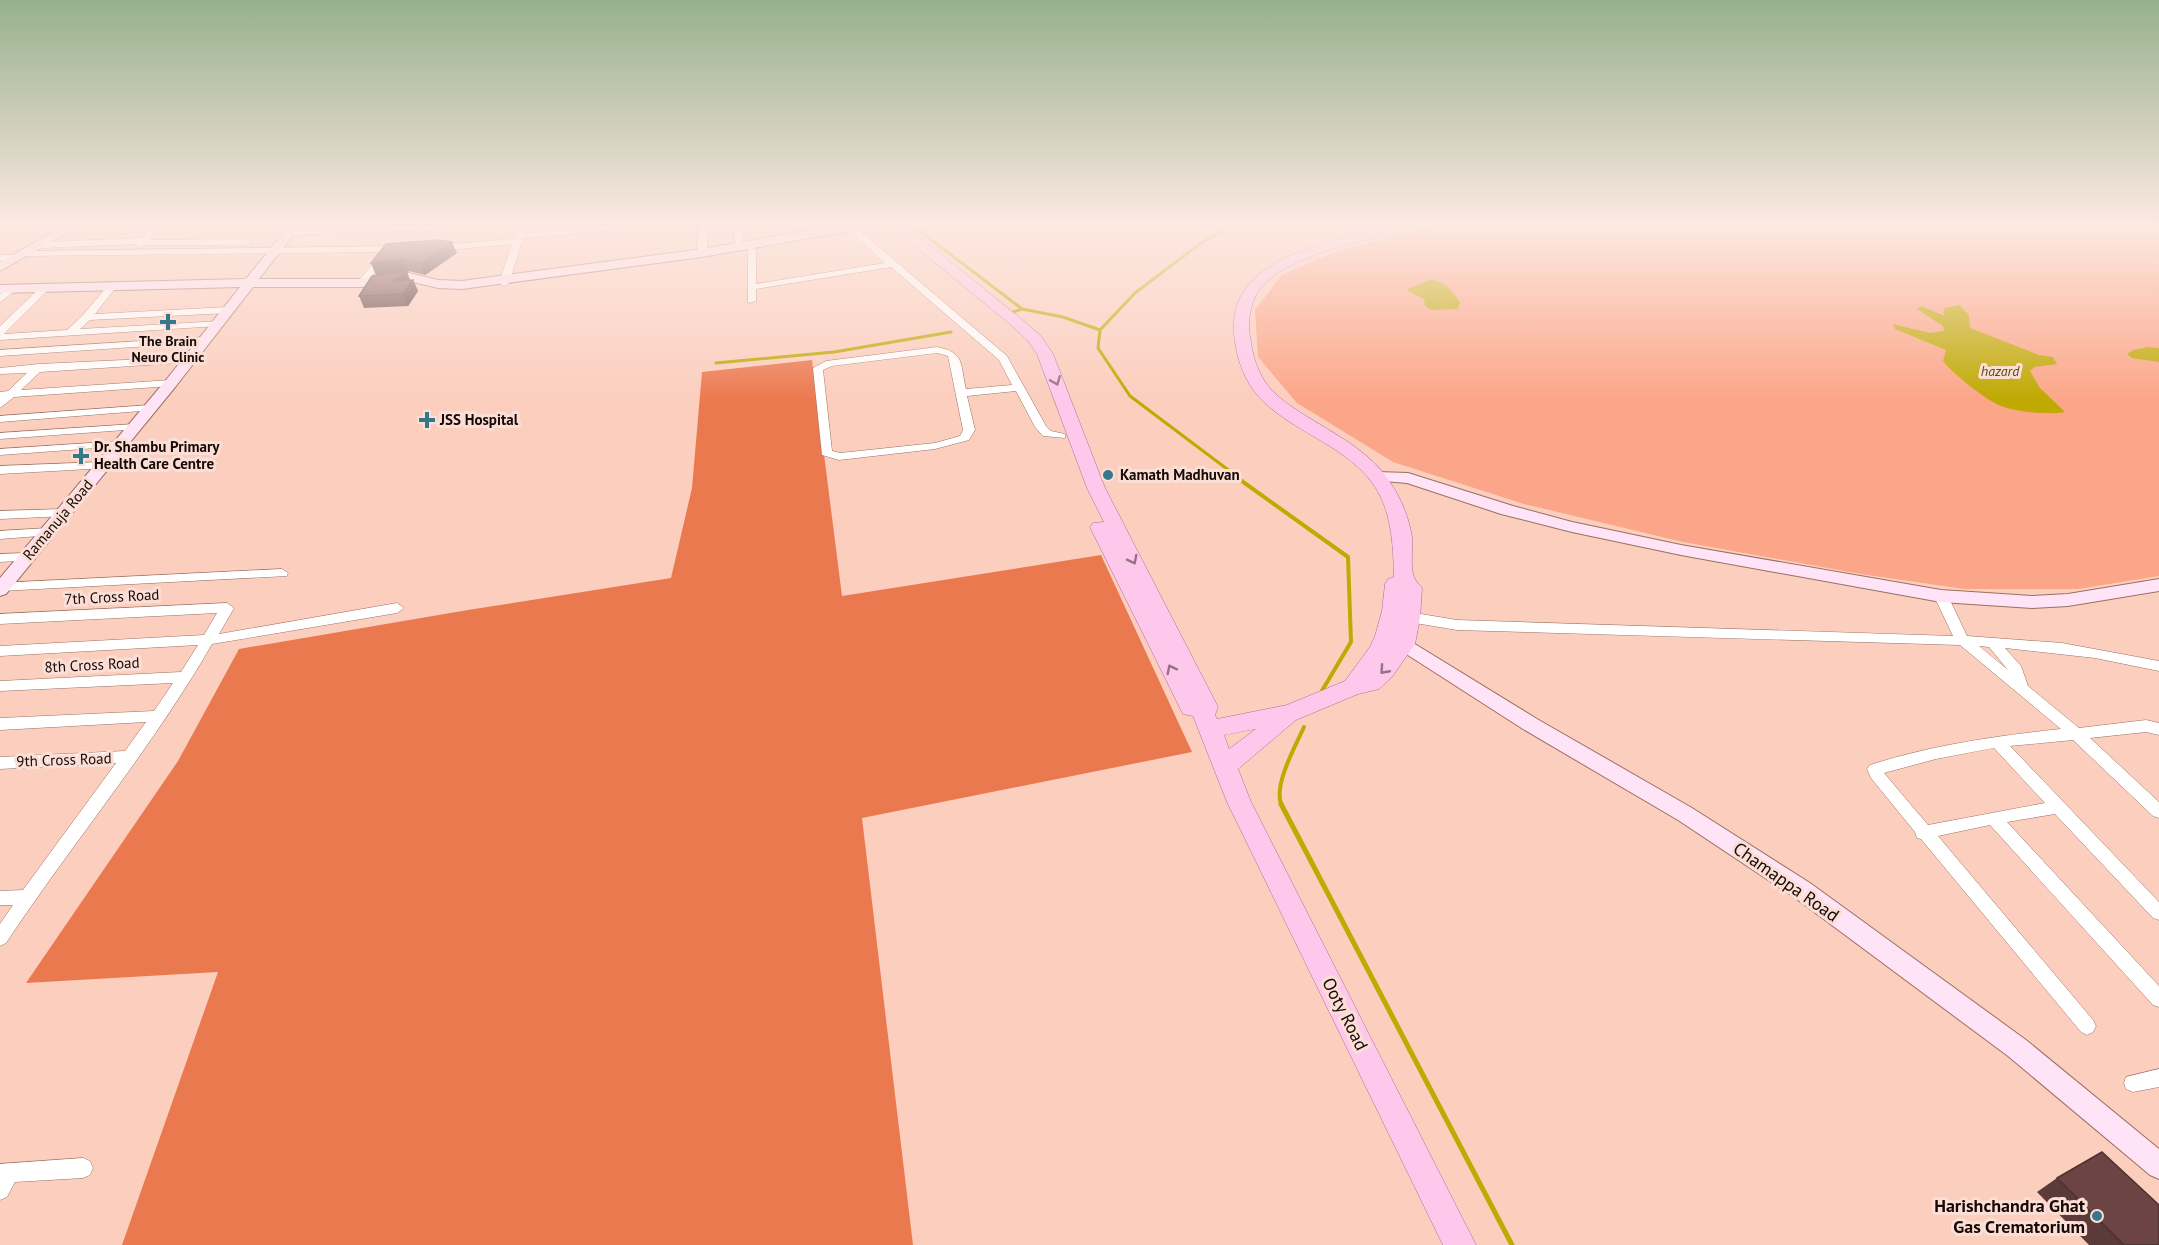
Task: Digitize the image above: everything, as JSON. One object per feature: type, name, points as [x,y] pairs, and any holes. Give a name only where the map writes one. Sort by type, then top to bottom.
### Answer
[{"type":"main road","points":[[953,283],[1021,341],[1032,356],[1085,496],[1191,708],[1207,722],[1292,713],[1353,687],[1371,683],[1384,671],[1412,588],[1404,580],[1403,528],[1396,509],[1377,477],[1350,452],[1289,413],[1258,387],[1249,372],[1241,330],[1242,313],[1248,296],[1258,283]]},
{"type":"main road","points":[[963,283],[1015,321],[1034,338],[1045,354],[1096,488],[1207,707],[1207,722]]},
{"type":"main road","points":[[1228,774],[1292,713]]},
{"type":"main road","name":"Ooty Road","points":[[1207,722],[1228,774],[1460,1245]]},
{"type":"street","points":[[0,299],[7,289],[244,283]]},
{"type":"street","name":"Ramanuja Road","points":[[1,588],[171,383],[249,283]]},
{"type":"street","points":[[362,283],[386,288],[431,286],[461,288],[497,283]]},
{"type":"street","points":[[751,301],[752,286],[771,283]]},
{"type":"street","points":[[916,283],[1003,358],[1041,427],[1047,434],[1061,436]]},
{"type":"street","points":[[0,405],[6,394],[37,369],[52,350],[87,317],[112,286]]},
{"type":"street","points":[[0,332],[45,288]]},
{"type":"street","points":[[87,317],[228,310]]},
{"type":"street","points":[[0,337],[218,323]]},
{"type":"street","points":[[0,353],[205,340]]},
{"type":"street","points":[[944,351],[952,355],[961,393],[969,430],[965,438],[959,441],[839,457],[830,455],[824,448],[817,371],[822,365],[944,351]]},
{"type":"street","points":[[0,371],[189,360]]},
{"type":"street","points":[[6,394],[171,383]]},
{"type":"street","points":[[961,393],[1020,387]]},
{"type":"street","points":[[0,418],[150,408]]},
{"type":"street","points":[[0,436],[135,427]]},
{"type":"street","points":[[0,452],[121,444]]},
{"type":"street","points":[[2,472],[103,466]]},
{"type":"street","points":[[1377,477],[1408,478],[1507,510],[1670,548],[1941,596],[2032,602],[2068,600],[2159,585]]},
{"type":"street","points":[[0,515],[64,513]]},
{"type":"street","points":[[0,535],[48,532]]},
{"type":"street","points":[[0,558],[28,557]]},
{"type":"street","points":[[1,588],[282,573]]},
{"type":"street","points":[[1941,596],[1962,640],[2074,732],[2159,812]]},
{"type":"street","name":"7th Cross Road","points":[[0,619],[226,608],[209,640]]},
{"type":"street","points":[[0,651],[209,640],[397,608]]},
{"type":"street","points":[[1399,627],[1457,625],[1900,640],[1962,640],[2088,652],[2159,666]]},
{"type":"street","name":"Chamappa Road","points":[[1399,627],[1530,724],[1685,814],[1802,890],[2017,1048],[2159,1166]]},
{"type":"street","points":[[0,938],[26,897],[160,716],[209,640]]},
{"type":"street","points":[[1993,642],[2016,670],[2021,688]]},
{"type":"street","name":"8th Cross Road","points":[[0,686],[186,677]]},
{"type":"street","points":[[0,724],[160,716]]},
{"type":"street","points":[[2087,1026],[1923,833],[1876,774],[1875,769],[1936,753],[1996,742],[2074,732],[2152,727],[2159,738]]},
{"type":"street","points":[[1996,742],[2159,913]]},
{"type":"street","name":"9th Cross Road","points":[[0,763],[128,757]]},
{"type":"street","points":[[1923,833],[2058,807]]},
{"type":"street","points":[[1993,818],[2159,999]]},
{"type":"street","points":[[0,898],[26,897]]},
{"type":"street","points":[[2133,1083],[2159,1078]]},
{"type":"street","points":[[1,1179],[84,1168]]},
{"type":"shaded area","points":[[1276,283],[2159,283],[2159,576],[2078,589],[1964,589],[1861,574],[1683,542],[1524,504],[1393,462],[1297,403],[1258,357],[1255,310]]},
{"type":"shaded area","points":[[812,360],[842,596],[1101,555],[1192,752],[862,818],[913,1245],[122,1245],[218,972],[26,983],[178,761],[239,649],[671,578],[692,488],[702,372]]},
{"type":"water","points":[[1421,283],[1441,283],[1447,286],[1460,302],[1458,309],[1431,310],[1425,306],[1424,299],[1408,289]]},
{"type":"water","name":"hazard","points":[[1959,305],[1969,315],[1970,328],[2039,355],[2053,357],[2057,364],[2035,367],[2030,371],[2040,388],[2065,412],[2024,411],[2007,408],[1987,399],[1943,361],[1946,350],[1895,329],[1893,324],[1930,333],[1944,331],[1943,326],[1917,309],[1921,306],[1945,316],[1943,312],[1945,308]]},
{"type":"water","points":[[2148,347],[2159,348],[2159,362],[2132,358],[2127,354],[2133,350]]},
{"type":"building","points":[[367,283],[411,283],[403,294],[359,296]]},
{"type":"building","points":[[2102,1152],[2159,1205],[2159,1244],[2124,1245],[2057,1178]]},
{"type":"waterway","points":[[988,283],[1022,309]]},
{"type":"waterway","points":[[1100,330],[1135,293],[1148,283]]},
{"type":"waterway","points":[[1010,313],[1022,309]]},
{"type":"waterway","points":[[1022,309],[1063,317],[1100,330]]},
{"type":"waterway","points":[[1100,330],[1098,348],[1130,396],[1235,475]]},
{"type":"waterway","points":[[716,363],[834,352],[951,332]]},
{"type":"waterway","points":[[1232,474],[1348,557],[1351,642],[1320,694]]},
{"type":"waterway","points":[[1282,806],[1280,788],[1282,777],[1304,727]]},
{"type":"waterway","points":[[1282,806],[1512,1245]]},
{"type":"place","name":"The Brain Neuro Clinic","points":[[168,322]]},
{"type":"place","name":"JSS Hospital","points":[[427,420]]},
{"type":"place","name":"Dr. Shambu Primary Health Care Centre","points":[[81,456]]},
{"type":"place","name":"Kamath Madhuvan","points":[[1108,475]]},
{"type":"place","name":"Harishchandra Ghat Gas Crematorium","points":[[2097,1216]]}]
